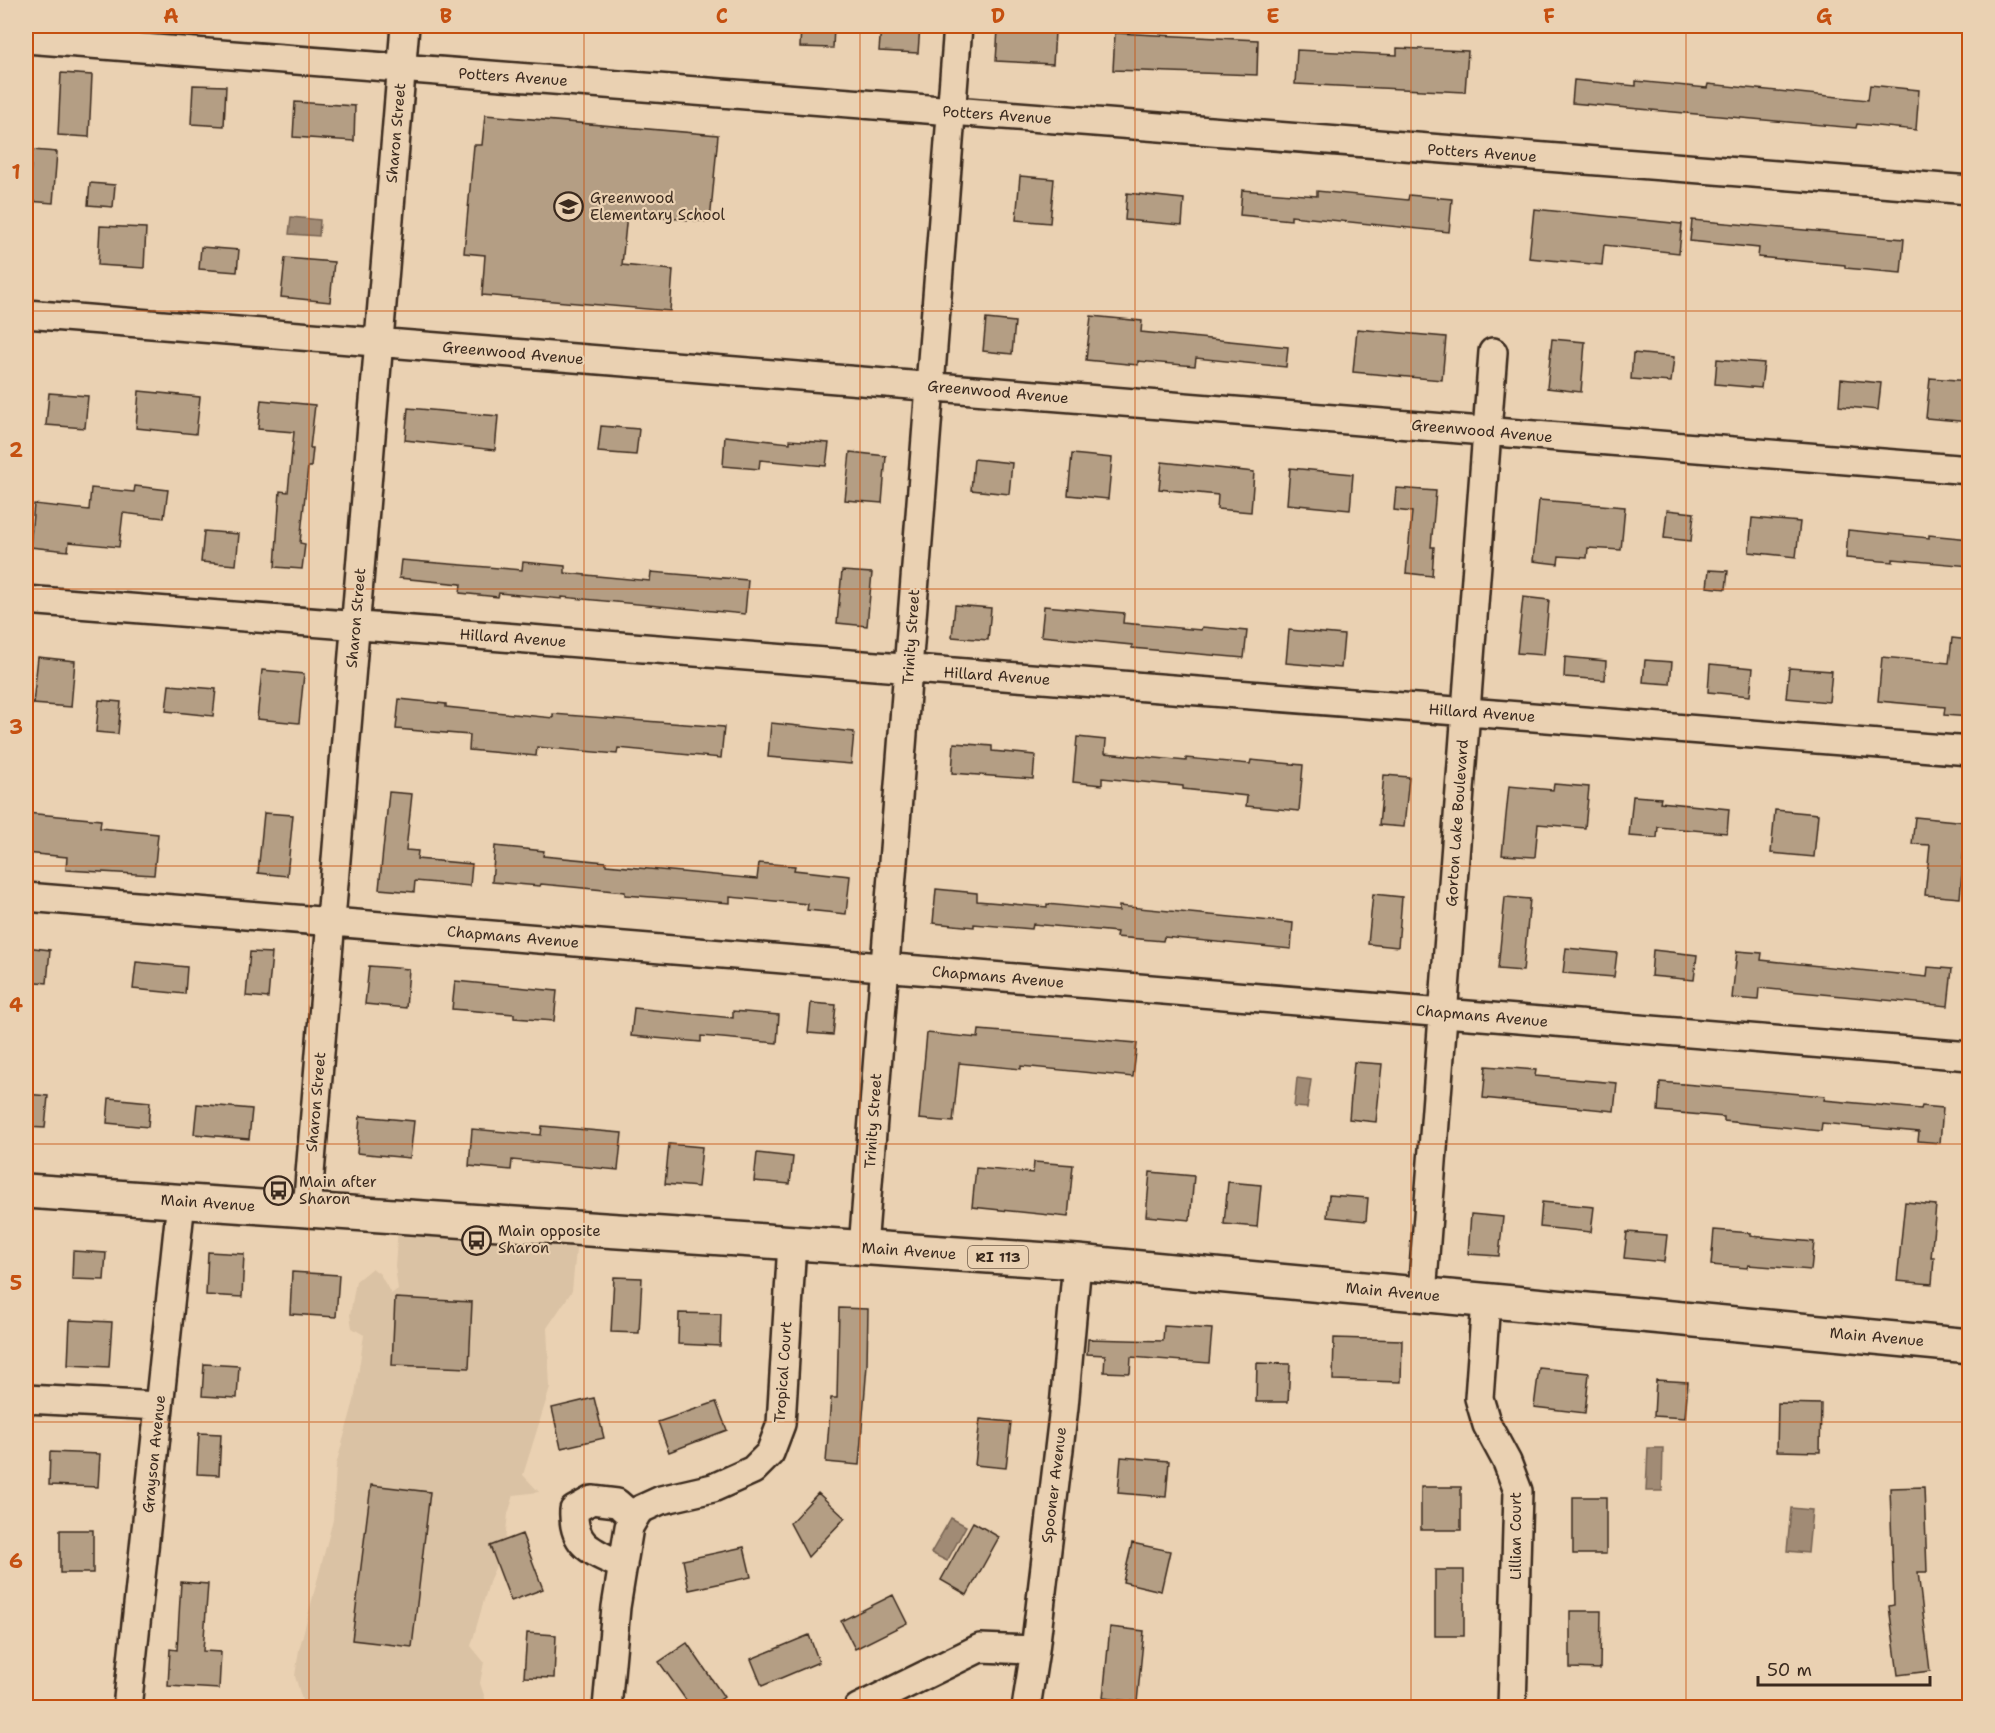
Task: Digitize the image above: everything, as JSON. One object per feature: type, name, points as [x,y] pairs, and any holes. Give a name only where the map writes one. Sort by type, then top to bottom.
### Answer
[{"type":"main road","name":"Main Avenue","points":[[26,1191],[1077,1262],[1970,1346]]},
{"type":"street","name":"Sharon Street","points":[[307,1210],[405,26]]},
{"type":"street","name":"Trinity Street","points":[[863,1248],[958,26]]},
{"type":"street","name":"Potters Avenue","points":[[26,39],[1970,190]]},
{"type":"street","name":"Greenwood Avenue","points":[[26,314],[1970,470]]},
{"type":"street","name":"Gorton Lake Boulevard","points":[[1422,1295],[1492,352]]},
{"type":"street","name":"Hillard Avenue","points":[[26,600],[1970,751]]},
{"type":"street","name":"Chapmans Avenue","points":[[26,897],[1970,1056]]},
{"type":"street","name":"Grayson Avenue","points":[[127,1707],[181,1201]]},
{"type":"street","name":"Tropical Court","points":[[634,1518],[639,1510],[661,1500],[712,1488],[753,1470],[770,1453],[781,1424],[792,1243]]},
{"type":"street","name":"Spooner Avenue","points":[[1026,1707],[1064,1407],[1077,1262]]},
{"type":"street","name":"Lillian Court","points":[[1486,1301],[1479,1398],[1487,1425],[1507,1462],[1518,1491],[1512,1707]]},
{"type":"street","points":[[26,1399],[159,1406]]},
{"type":"street","points":[[607,1707],[616,1607],[623,1566],[629,1527],[634,1518],[617,1503],[592,1500],[574,1510],[573,1525],[584,1545],[623,1566]]},
{"type":"street","points":[[858,1707],[980,1648],[1035,1650]]},
{"type":"shaded area","points":[[291,217],[320,220],[319,236],[289,234]]},
{"type":"shaded area","points":[[1297,1078],[1311,1080],[1307,1108],[1294,1107]]},
{"type":"shaded area","points":[[399,1215],[578,1229],[572,1291],[547,1328],[550,1388],[523,1475],[539,1492],[514,1495],[508,1514],[504,1548],[490,1579],[471,1646],[484,1662],[480,1683],[488,1707],[304,1707],[295,1676],[299,1650],[333,1520],[336,1465],[354,1401],[364,1335],[352,1328],[350,1315],[356,1281],[372,1268],[380,1274],[391,1294],[398,1289],[395,1266]]},
{"type":"shaded area","points":[[1648,1448],[1663,1448],[1662,1491],[1646,1491]]},
{"type":"shaded area","points":[[1791,1508],[1812,1510],[1808,1553],[1787,1551]]},
{"type":"shaded area","points":[[951,1518],[966,1526],[947,1561],[931,1553]]},
{"type":"building","points":[[801,26],[834,26],[833,48],[800,47]]},
{"type":"building","points":[[881,26],[920,26],[918,53],[879,51]]},
{"type":"building","points":[[998,29],[1055,32],[1053,64],[996,61]]},
{"type":"building","points":[[1115,33],[1258,40],[1257,75],[1113,70]]},
{"type":"building","points":[[1397,48],[1468,51],[1465,92],[1295,84],[1297,50],[1397,55]]},
{"type":"building","points":[[61,73],[92,75],[89,137],[58,135]]},
{"type":"building","points":[[1574,80],[1636,86],[1636,81],[1707,88],[1708,84],[1868,100],[1870,85],[1919,90],[1916,130],[1857,124],[1856,128],[1572,103]]},
{"type":"building","points":[[193,85],[226,86],[224,126],[191,124]]},
{"type":"building","points":[[295,102],[355,106],[354,141],[293,137]]},
{"type":"building","points":[[485,115],[718,135],[710,222],[627,214],[622,265],[673,270],[670,311],[482,295],[485,255],[464,253],[474,145],[482,145]]},
{"type":"building","points":[[32,150],[57,152],[53,203],[28,201]]},
{"type":"building","points":[[1020,176],[1054,179],[1050,223],[1016,220]]},
{"type":"building","points":[[90,183],[115,185],[113,207],[88,205]]},
{"type":"building","points":[[1242,190],[1317,196],[1317,191],[1408,200],[1409,195],[1452,199],[1449,232],[1291,216],[1291,220],[1240,215]]},
{"type":"building","points":[[1127,193],[1184,199],[1182,225],[1125,220]]},
{"type":"building","points":[[1534,209],[1682,224],[1679,253],[1604,245],[1602,265],[1529,258]]},
{"type":"building","points":[[1692,220],[1904,239],[1901,273],[1758,257],[1759,248],[1690,241]]},
{"type":"building","points":[[100,226],[146,228],[144,268],[98,265]]},
{"type":"building","points":[[201,247],[239,250],[237,272],[199,269]]},
{"type":"building","points":[[285,258],[334,262],[330,302],[281,297]]},
{"type":"building","points":[[1091,316],[1142,321],[1141,332],[1288,347],[1286,367],[1196,358],[1195,366],[1138,361],[1138,365],[1086,360]]},
{"type":"building","points":[[986,319],[1015,322],[1012,354],[983,351]]},
{"type":"building","points":[[1357,329],[1446,337],[1442,380],[1353,372]]},
{"type":"building","points":[[1552,339],[1585,342],[1581,392],[1547,388]]},
{"type":"building","points":[[1633,353],[1674,357],[1671,382],[1631,379]]},
{"type":"building","points":[[1717,359],[1764,363],[1761,388],[1715,384]]},
{"type":"building","points":[[1930,378],[1970,381],[1970,422],[1926,418]]},
{"type":"building","points":[[1841,379],[1881,383],[1878,410],[1839,406]]},
{"type":"building","points":[[139,391],[200,397],[196,434],[136,428]]},
{"type":"building","points":[[49,393],[88,396],[85,428],[46,425]]},
{"type":"building","points":[[261,400],[315,405],[310,448],[313,448],[311,467],[308,467],[300,543],[305,544],[302,569],[275,567],[280,491],[288,492],[294,432],[258,429]]},
{"type":"building","points":[[408,408],[498,416],[495,450],[405,440]]},
{"type":"building","points":[[601,426],[639,429],[636,455],[598,452]]},
{"type":"building","points":[[725,436],[790,443],[790,440],[829,443],[826,466],[760,460],[759,469],[723,466]]},
{"type":"building","points":[[850,452],[886,456],[882,503],[845,500]]},
{"type":"building","points":[[1072,454],[1112,458],[1108,499],[1068,495]]},
{"type":"building","points":[[974,459],[1012,463],[1009,494],[971,490]]},
{"type":"building","points":[[1162,462],[1254,472],[1251,512],[1217,509],[1218,495],[1159,489]]},
{"type":"building","points":[[1290,468],[1353,474],[1350,510],[1287,504]]},
{"type":"building","points":[[135,486],[168,490],[164,518],[123,513],[119,547],[69,542],[68,551],[30,547],[34,504],[89,510],[91,488],[134,492]]},
{"type":"building","points":[[1396,488],[1436,491],[1431,547],[1434,547],[1432,576],[1406,573],[1412,512],[1394,510]]},
{"type":"building","points":[[1539,500],[1625,507],[1621,550],[1588,548],[1587,558],[1559,556],[1558,564],[1533,561]]},
{"type":"building","points":[[1667,510],[1694,513],[1691,541],[1664,538]]},
{"type":"building","points":[[1752,518],[1800,522],[1796,557],[1749,552]]},
{"type":"building","points":[[1848,530],[1929,538],[1929,535],[1970,539],[1970,566],[1893,559],[1893,562],[1846,558]]},
{"type":"building","points":[[204,531],[239,534],[236,565],[201,562]]},
{"type":"building","points":[[401,560],[522,570],[523,562],[565,566],[565,573],[650,581],[651,572],[748,580],[745,614],[562,597],[562,599],[499,593],[498,597],[460,593],[461,584],[399,578]]},
{"type":"building","points":[[1709,570],[1728,571],[1726,589],[1707,587]]},
{"type":"building","points":[[842,571],[872,573],[867,626],[837,623]]},
{"type":"building","points":[[1523,597],[1549,600],[1544,655],[1517,653]]},
{"type":"building","points":[[955,605],[991,608],[988,640],[952,637]]},
{"type":"building","points":[[1044,606],[1124,613],[1123,623],[1201,630],[1202,627],[1247,631],[1244,658],[1132,648],[1132,645],[1041,636]]},
{"type":"building","points":[[1289,630],[1344,635],[1341,668],[1286,663]]},
{"type":"building","points":[[1952,638],[1970,640],[1970,717],[1944,715],[1945,707],[1878,701],[1882,657],[1949,663]]},
{"type":"building","points":[[38,657],[75,661],[71,707],[33,704]]},
{"type":"building","points":[[1565,657],[1606,661],[1605,680],[1564,677]]},
{"type":"building","points":[[1645,660],[1672,662],[1670,684],[1643,682]]},
{"type":"building","points":[[1710,664],[1753,668],[1750,696],[1708,692]]},
{"type":"building","points":[[1789,668],[1832,671],[1829,702],[1786,698]]},
{"type":"building","points":[[262,670],[304,674],[299,723],[257,719]]},
{"type":"building","points":[[169,685],[216,689],[213,716],[166,711]]},
{"type":"building","points":[[399,699],[446,704],[446,707],[553,718],[553,714],[724,727],[721,758],[618,748],[617,754],[537,747],[536,756],[469,750],[470,735],[396,729]]},
{"type":"building","points":[[99,700],[121,702],[118,734],[96,732]]},
{"type":"building","points":[[771,723],[854,732],[851,764],[768,757]]},
{"type":"building","points":[[1077,737],[1106,740],[1105,753],[1186,761],[1186,758],[1250,764],[1251,760],[1303,765],[1299,811],[1246,806],[1247,796],[1183,789],[1183,786],[1102,778],[1102,785],[1073,782]]},
{"type":"building","points":[[954,743],[992,746],[992,751],[1035,755],[1033,779],[952,773]]},
{"type":"building","points":[[1384,775],[1409,777],[1404,827],[1379,825]]},
{"type":"building","points":[[1554,784],[1589,787],[1585,828],[1538,824],[1535,857],[1502,855],[1509,786],[1553,790]]},
{"type":"building","points":[[389,792],[412,794],[406,850],[418,851],[417,859],[472,864],[470,886],[415,881],[414,892],[379,889]]},
{"type":"building","points":[[1633,796],[1661,798],[1660,802],[1729,809],[1727,833],[1658,827],[1657,838],[1629,836]]},
{"type":"building","points":[[1775,810],[1818,814],[1814,857],[1771,853]]},
{"type":"building","points":[[26,813],[101,820],[100,828],[158,834],[154,875],[66,870],[67,857],[26,853]]},
{"type":"building","points":[[264,813],[293,815],[287,876],[258,873]]},
{"type":"building","points":[[1915,817],[1966,822],[1960,898],[1925,895],[1930,845],[1912,844]]},
{"type":"building","points":[[495,846],[544,851],[543,856],[606,862],[606,865],[757,879],[759,863],[795,866],[794,870],[850,876],[846,914],[807,910],[808,904],[730,897],[730,903],[625,895],[625,892],[541,884],[540,886],[492,882]]},
{"type":"building","points":[[936,889],[977,893],[977,901],[1047,907],[1047,904],[1119,911],[1119,906],[1293,923],[1291,949],[1164,937],[1163,941],[1116,937],[1117,932],[1033,924],[1032,929],[933,923]]},
{"type":"building","points":[[1373,894],[1402,897],[1398,947],[1368,944]]},
{"type":"building","points":[[1505,897],[1530,899],[1523,971],[1498,969]]},
{"type":"building","points":[[26,947],[50,950],[47,983],[26,981]]},
{"type":"building","points":[[1566,948],[1617,953],[1614,977],[1563,973]]},
{"type":"building","points":[[1653,950],[1697,955],[1694,980],[1651,976]]},
{"type":"building","points":[[1737,951],[1762,953],[1761,960],[1927,977],[1928,967],[1952,969],[1948,1006],[1759,988],[1758,1000],[1732,998]]},
{"type":"building","points":[[250,952],[272,953],[268,998],[246,996]]},
{"type":"building","points":[[136,962],[187,967],[185,994],[133,989]]},
{"type":"building","points":[[369,966],[409,969],[406,1008],[365,1004]]},
{"type":"building","points":[[455,981],[557,991],[554,1021],[514,1018],[514,1014],[452,1009]]},
{"type":"building","points":[[811,1003],[836,1005],[833,1035],[808,1033]]},
{"type":"building","points":[[634,1008],[733,1018],[733,1011],[779,1015],[777,1043],[701,1036],[701,1042],[631,1036]]},
{"type":"building","points":[[979,1030],[1137,1043],[1133,1077],[1021,1066],[1021,1069],[959,1063],[953,1122],[919,1119],[927,1033],[978,1038]]},
{"type":"building","points":[[1354,1062],[1382,1064],[1376,1122],[1349,1119]]},
{"type":"building","points":[[1486,1066],[1536,1070],[1535,1076],[1617,1083],[1614,1111],[1483,1098]]},
{"type":"building","points":[[1660,1082],[1825,1096],[1824,1100],[1921,1109],[1922,1106],[1943,1108],[1940,1143],[1918,1141],[1919,1132],[1822,1123],[1821,1131],[1724,1121],[1724,1117],[1658,1111]]},
{"type":"building","points":[[26,1094],[48,1096],[45,1128],[26,1127]]},
{"type":"building","points":[[109,1098],[150,1102],[148,1127],[107,1123]]},
{"type":"building","points":[[197,1104],[252,1109],[249,1139],[194,1134]]},
{"type":"building","points":[[360,1116],[414,1121],[410,1158],[357,1153]]},
{"type":"building","points":[[542,1126],[622,1133],[618,1170],[512,1160],[511,1170],[469,1166],[472,1129],[541,1135]]},
{"type":"building","points":[[669,1144],[702,1147],[698,1187],[665,1184]]},
{"type":"building","points":[[757,1153],[793,1157],[790,1184],[754,1181]]},
{"type":"building","points":[[1034,1162],[1073,1165],[1068,1217],[972,1207],[976,1168],[1033,1173]]},
{"type":"building","points":[[1150,1172],[1194,1176],[1190,1220],[1146,1216]]},
{"type":"building","points":[[1228,1182],[1261,1185],[1257,1227],[1224,1224]]},
{"type":"building","points":[[1329,1195],[1368,1198],[1366,1221],[1327,1217]]},
{"type":"building","points":[[1542,1202],[1594,1207],[1591,1232],[1540,1227]]},
{"type":"building","points":[[1905,1202],[1936,1205],[1931,1258],[1934,1258],[1932,1284],[1897,1281]]},
{"type":"building","points":[[1471,1214],[1503,1217],[1499,1256],[1468,1254]]},
{"type":"building","points":[[1714,1230],[1814,1242],[1811,1270],[1748,1265],[1747,1268],[1711,1265]]},
{"type":"building","points":[[1627,1232],[1667,1235],[1664,1262],[1624,1258]]},
{"type":"building","points":[[73,1251],[106,1253],[104,1280],[72,1279]]},
{"type":"building","points":[[208,1252],[244,1254],[242,1297],[206,1295]]},
{"type":"building","points":[[292,1272],[339,1275],[336,1317],[290,1314]]},
{"type":"building","points":[[614,1277],[642,1278],[639,1333],[611,1332]]},
{"type":"building","points":[[395,1298],[472,1302],[469,1368],[392,1365]]},
{"type":"building","points":[[839,1308],[868,1309],[867,1365],[859,1465],[826,1462],[831,1398],[837,1398]]},
{"type":"building","points":[[679,1313],[721,1314],[720,1346],[678,1344]]},
{"type":"building","points":[[70,1320],[112,1322],[109,1367],[68,1365]]},
{"type":"building","points":[[1164,1326],[1212,1329],[1209,1363],[1131,1357],[1130,1373],[1104,1372],[1105,1355],[1087,1354],[1088,1339],[1163,1341]]},
{"type":"building","points":[[1334,1338],[1402,1340],[1401,1382],[1333,1380]]},
{"type":"building","points":[[1257,1363],[1290,1364],[1288,1402],[1256,1402]]},
{"type":"building","points":[[204,1364],[239,1366],[237,1398],[202,1396]]},
{"type":"building","points":[[1539,1368],[1589,1373],[1585,1413],[1534,1407]]},
{"type":"building","points":[[1656,1380],[1688,1382],[1685,1418],[1654,1416]]},
{"type":"building","points":[[594,1398],[604,1438],[561,1448],[552,1408]]},
{"type":"building","points":[[716,1402],[727,1430],[669,1452],[658,1422]]},
{"type":"building","points":[[1778,1403],[1821,1404],[1820,1452],[1777,1451]]},
{"type":"building","points":[[980,1419],[1011,1422],[1006,1468],[975,1465]]},
{"type":"building","points":[[199,1433],[221,1434],[219,1475],[197,1474]]},
{"type":"building","points":[[50,1452],[100,1454],[98,1487],[49,1485]]},
{"type":"building","points":[[1121,1457],[1169,1461],[1166,1497],[1118,1493]]},
{"type":"building","points":[[371,1485],[430,1492],[412,1647],[352,1640]]},
{"type":"building","points":[[1421,1487],[1461,1487],[1461,1530],[1421,1530]]},
{"type":"building","points":[[1924,1487],[1927,1572],[1918,1572],[1930,1671],[1898,1675],[1889,1606],[1894,1605],[1890,1488]]},
{"type":"building","points":[[818,1493],[845,1518],[808,1557],[790,1523]]},
{"type":"building","points":[[1573,1497],[1606,1497],[1606,1554],[1573,1554]]},
{"type":"building","points":[[973,1522],[999,1537],[967,1595],[941,1580]]},
{"type":"building","points":[[60,1530],[93,1530],[93,1573],[60,1573]]},
{"type":"building","points":[[522,1534],[543,1589],[511,1601],[490,1546]]},
{"type":"building","points":[[1132,1543],[1170,1551],[1161,1591],[1123,1582]]},
{"type":"building","points":[[744,1547],[751,1577],[689,1590],[683,1560]]},
{"type":"building","points":[[1435,1570],[1464,1570],[1464,1636],[1435,1636]]},
{"type":"building","points":[[181,1582],[208,1584],[203,1651],[221,1652],[219,1689],[168,1686],[170,1649],[177,1650]]},
{"type":"building","points":[[893,1595],[907,1623],[855,1649],[841,1621]]},
{"type":"building","points":[[1570,1611],[1601,1611],[1600,1669],[1570,1668]]},
{"type":"building","points":[[1110,1627],[1144,1631],[1137,1702],[1103,1698]]},
{"type":"building","points":[[527,1633],[556,1635],[554,1678],[524,1677]]},
{"type":"building","points":[[809,1635],[819,1662],[762,1686],[751,1659]]},
{"type":"building","points":[[687,1643],[724,1697],[709,1707],[691,1707],[659,1662]]},
{"type":"place","name":"Greenwood Elementary School","points":[[569,207]]},
{"type":"place","name":"Main after Sharon","points":[[278,1191]]},
{"type":"place","name":"Main opposite Sharon","points":[[477,1240]]}]
